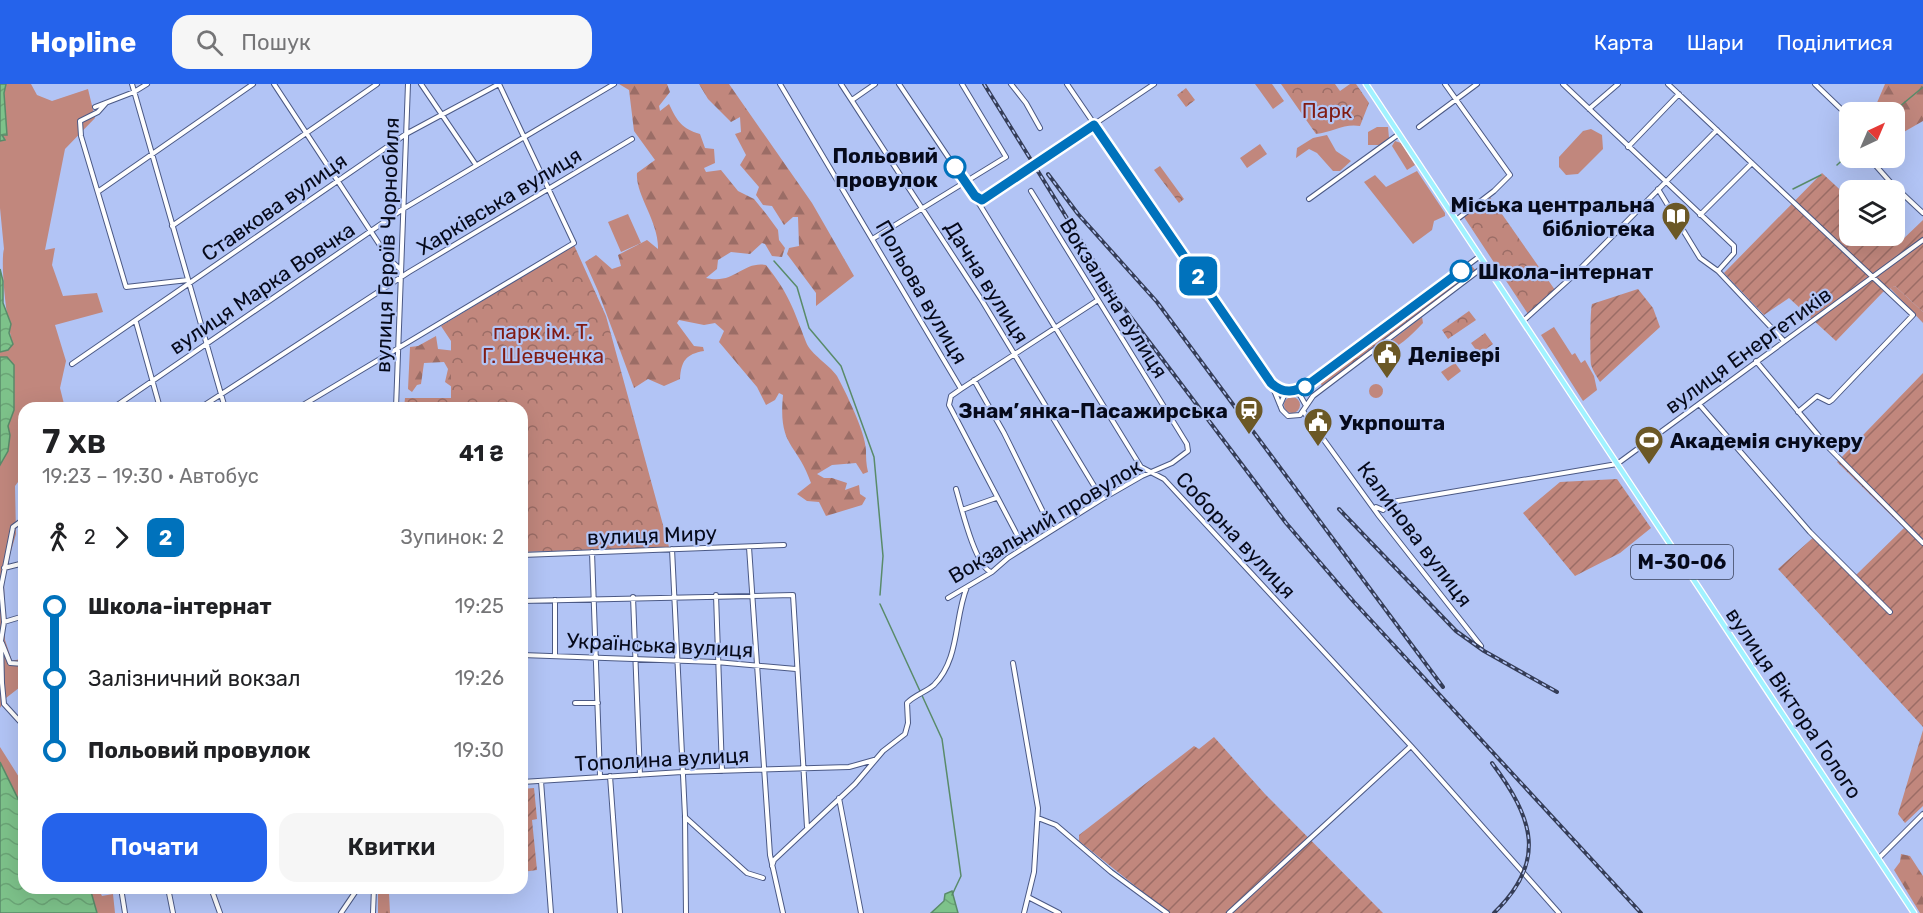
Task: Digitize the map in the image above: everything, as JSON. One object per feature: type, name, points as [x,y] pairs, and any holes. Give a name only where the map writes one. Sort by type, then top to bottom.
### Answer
[{"type":"main road","name":"вулиця Віктора Голого","points":[[1365,84],[1878,859]]},
{"type":"main road","name":"М-30-06","points":[[1878,859],[1914,913]]},
{"type":"street","points":[[132,84],[223,402]]},
{"type":"street","points":[[95,107],[134,92],[147,84]]},
{"type":"street","points":[[99,191],[152,151],[253,84]]},
{"type":"street","points":[[274,84],[389,259],[401,270]]},
{"type":"street","points":[[172,226],[377,84]]},
{"type":"street","name":"вулиця Героїв Чорнобиля","points":[[396,402],[408,84]]},
{"type":"street","points":[[421,84],[476,166]]},
{"type":"street","points":[[308,402],[574,243],[499,84]]},
{"type":"street","name":"Ставкова вулиця","points":[[72,364],[189,286],[406,134],[499,84]]},
{"type":"street","name":"вулиця Марка Вовчка","points":[[122,402],[403,209],[614,84]]},
{"type":"street","name":"Польова вулиця","points":[[780,84],[874,238],[916,316],[961,389],[951,396],[948,403],[1024,548]]},
{"type":"street","name":"Дачна вулиця","points":[[841,84],[1059,423],[1102,499]]},
{"type":"street","points":[[852,100],[875,84]]},
{"type":"street","name":"Соборна вулиця","points":[[899,84],[975,196],[1142,467],[1164,478],[1411,746],[1559,913]]},
{"type":"street","points":[[874,238],[1006,157],[962,84]]},
{"type":"street","points":[[1011,84],[1026,103],[1040,128]]},
{"type":"street","points":[[1067,84],[1271,383],[1284,414],[1292,417],[1303,411],[1305,404],[1486,266]]},
{"type":"street","points":[[1142,84],[1145,90]]},
{"type":"street","points":[[1047,156],[1154,84]]},
{"type":"street","points":[[1444,84],[1510,175],[1494,191],[1456,220]]},
{"type":"street","points":[[1419,127],[1477,84]]},
{"type":"street","points":[[1563,84],[1736,249],[1718,271]]},
{"type":"street","points":[[1589,109],[1618,84]]},
{"type":"street","points":[[1668,84],[1913,315],[1832,400],[1829,402],[1816,396],[1798,412]]},
{"type":"street","points":[[1815,84],[1839,107]]},
{"type":"street","points":[[1628,147],[1679,94]]},
{"type":"street","points":[[106,103],[98,112],[80,121],[82,146],[99,191],[126,287],[195,281]]},
{"type":"street","points":[[1523,321],[1575,274],[1717,130]]},
{"type":"street","points":[[1310,199],[1399,134]]},
{"type":"street","name":"Харківська вулиця","points":[[209,402],[401,279],[633,139]]},
{"type":"street","points":[[1701,215],[1752,163]]},
{"type":"street","points":[[982,208],[986,198],[1029,168]]},
{"type":"street","points":[[1878,168],[1923,213]]},
{"type":"street","points":[[1658,189],[1700,258],[1718,271],[1784,341]]},
{"type":"street","name":"Вокзальна вулиця","points":[[1031,191],[1187,444],[1188,451]]},
{"type":"street","points":[[975,196],[986,198]]},
{"type":"street","name":"вулиця Енергетиків","points":[[1376,507],[1383,510],[1392,502],[1617,464],[1923,240]]},
{"type":"street","points":[[1280,406],[1284,396],[1316,380],[1480,256]]},
{"type":"street","points":[[961,389],[1098,300]]},
{"type":"street","points":[[136,322],[158,402]]},
{"type":"street","points":[[1756,361],[1828,447],[1923,543]]},
{"type":"street","points":[[974,380],[1004,433],[1052,530]]},
{"type":"street","points":[[1271,383],[1280,390],[1300,395],[1305,404]]},
{"type":"street","points":[[1699,404],[1810,532],[1890,612]]},
{"type":"street","name":"Калинова вулиця","points":[[1303,411],[1376,507],[1379,516],[1481,646]]},
{"type":"street","name":"Вокзальний провулок","points":[[948,598],[968,584],[992,572],[1024,548],[1102,499],[1188,451]]},
{"type":"street","points":[[956,489],[984,566],[992,572]]},
{"type":"street","points":[[962,510],[996,498]]},
{"type":"street","points":[[18,523],[13,527],[1,587],[4,622],[1,639],[3,698],[8,710],[18,720]]},
{"type":"street","name":"вулиця Миру","points":[[528,555],[784,545]]},
{"type":"street","points":[[749,547],[771,867],[783,913]]},
{"type":"street","points":[[672,549],[685,816],[686,913]]},
{"type":"street","points":[[592,552],[600,777]]},
{"type":"street","points":[[4,568],[18,564]]},
{"type":"street","points":[[771,867],[774,860],[908,729],[907,703],[933,686],[944,671],[955,642],[968,584]]},
{"type":"street","points":[[528,601],[792,594],[807,827]]},
{"type":"street","points":[[716,595],[716,662],[722,771]]},
{"type":"street","points":[[633,597],[640,775]]},
{"type":"street","points":[[555,600],[555,655]]},
{"type":"street","points":[[4,622],[18,618]]},
{"type":"street","points":[[1,639],[10,663],[18,664]]},
{"type":"street","name":"Українська вулиця","points":[[528,655],[716,662],[796,669]]},
{"type":"street","points":[[1013,663],[1038,818],[1034,872],[1024,913]]},
{"type":"street","points":[[575,703],[598,703]]},
{"type":"street","points":[[1228,913],[1411,746]]},
{"type":"street","name":"Тополина вулиця","points":[[528,782],[682,772],[849,767],[875,760]]},
{"type":"street","points":[[610,776],[620,913]]},
{"type":"street","points":[[541,781],[551,913]]},
{"type":"street","points":[[839,798],[861,913]]},
{"type":"street","points":[[1878,859],[1923,814]]},
{"type":"street","points":[[685,816],[747,873],[764,878]]},
{"type":"street","points":[[1038,818],[1056,825],[1111,872],[1167,913]]},
{"type":"street","points":[[122,894],[125,913]]},
{"type":"street","points":[[169,894],[172,913]]},
{"type":"street","points":[[213,894],[220,913]]},
{"type":"street","points":[[341,913],[354,894]]},
{"type":"street","points":[[373,913],[374,894]]},
{"type":"street","points":[[1028,897],[1059,913]]},
{"type":"green space","points":[[6,84],[31,84],[37,95],[52,101],[88,89],[95,118],[65,149],[45,250],[55,248],[52,265],[63,296],[97,293],[103,312],[55,325],[66,361],[60,388],[64,402],[18,402],[16,534],[4,575],[5,640],[12,661],[18,660],[18,689],[6,698],[0,708],[0,465],[8,451],[10,435],[8,426],[14,410],[7,357],[0,357],[0,352],[8,350],[13,344],[5,295],[0,208],[0,141],[5,139],[2,135],[6,128],[4,93]]},
{"type":"green space","points":[[619,84],[667,84],[670,92],[659,106],[660,111],[669,104],[681,124],[700,134],[705,148],[714,149],[715,163],[704,168],[706,172],[721,170],[738,191],[754,199],[778,230],[779,240],[785,248],[782,257],[772,256],[762,243],[750,254],[731,252],[718,260],[717,269],[706,278],[724,278],[758,265],[766,265],[774,275],[790,302],[808,347],[837,376],[865,442],[868,472],[863,474],[856,463],[832,465],[817,474],[824,478],[847,483],[845,490],[859,485],[860,494],[866,498],[862,505],[826,516],[819,502],[807,501],[797,494],[811,483],[786,435],[782,412],[783,395],[779,393],[775,400],[766,405],[757,387],[719,342],[724,331],[715,323],[704,325],[679,320],[677,323],[694,346],[703,347],[704,351],[686,359],[680,379],[664,386],[648,379],[634,388],[585,262],[596,255],[612,269],[621,266],[618,255],[647,240],[658,249],[655,229],[637,181],[637,173],[655,160],[634,131],[629,90]]},
{"type":"green space","points":[[699,84],[729,84],[812,203],[854,276],[816,306],[816,293],[787,254],[789,248],[799,246],[798,217],[793,217],[784,225],[772,206],[763,205],[756,195],[759,187],[740,165],[746,155],[735,134],[741,132],[740,117],[731,122],[708,99]]},
{"type":"green space","points":[[1255,84],[1272,84],[1284,101],[1273,109]]},
{"type":"green space","name":"Парк","points":[[1281,84],[1335,84],[1340,91],[1350,84],[1356,84],[1369,103],[1360,126],[1349,126],[1316,134]]},
{"type":"green space","points":[[1885,84],[1923,84],[1923,121],[1905,131],[1905,102],[1877,102]]},
{"type":"green space","points":[[1186,88],[1195,100],[1186,107],[1177,95]]},
{"type":"green space","points":[[1377,127],[1388,127],[1389,138],[1379,145],[1368,145],[1368,132]]},
{"type":"green space","points":[[1591,129],[1602,135],[1603,149],[1578,174],[1566,175],[1559,167],[1559,157],[1583,131]]},
{"type":"green space","points":[[1327,135],[1336,151],[1351,161],[1340,171],[1333,171],[1317,153],[1309,149],[1296,158],[1297,148],[1313,138]]},
{"type":"green space","points":[[1395,141],[1401,143],[1415,165],[1407,170],[1392,146]]},
{"type":"green space","points":[[1260,144],[1267,154],[1247,168],[1240,158]]},
{"type":"green space","points":[[1160,166],[1184,199],[1179,203],[1154,170]]},
{"type":"green space","points":[[1417,171],[1445,216],[1434,221],[1432,230],[1413,244],[1364,182],[1375,175],[1386,187]]},
{"type":"green space","points":[[1822,173],[1839,189],[1839,246],[1905,246],[1905,237],[1923,220],[1923,312],[1895,286],[1883,292],[1836,341],[1789,298],[1764,315],[1724,273]]},
{"type":"green space","points":[[1490,197],[1555,290],[1528,314],[1464,217]]},
{"type":"green space","points":[[628,214],[641,243],[621,252],[608,222]]},
{"type":"green space","name":"парк ім. Т. Г. Шевченка","points":[[574,245],[606,316],[669,547],[528,552],[528,402],[405,402],[405,398],[451,398],[451,341],[441,326]]},
{"type":"green space","points":[[1211,254],[1216,262],[1202,272],[1196,264]]},
{"type":"green space","points":[[1472,266],[1476,271],[1322,386],[1319,380]]},
{"type":"green space","points":[[1895,286],[1923,312],[1923,323],[1890,288]]},
{"type":"green space","points":[[1638,289],[1653,308],[1660,327],[1600,382],[1591,365],[1592,304]]},
{"type":"green space","points":[[1469,311],[1476,320],[1448,339],[1442,330]]},
{"type":"green space","points":[[1422,317],[1423,323],[1404,342],[1387,352],[1381,354],[1377,352]]},
{"type":"green space","points":[[1554,327],[1572,355],[1575,353],[1581,363],[1585,360],[1594,376],[1597,390],[1583,401],[1541,335]]},
{"type":"green space","points":[[1485,333],[1493,344],[1479,354],[1471,343]]},
{"type":"green space","points":[[436,336],[438,349],[456,351],[452,387],[445,382],[448,369],[444,362],[424,363],[421,384],[417,385],[412,392],[408,389],[410,347],[418,346]]},
{"type":"green space","points":[[1455,363],[1461,371],[1448,381],[1441,372]]},
{"type":"green space","points":[[1923,373],[1923,727],[1778,569],[1816,535],[1856,575],[1904,528],[1837,462]]},
{"type":"green space","points":[[1373,384],[1379,384],[1383,391],[1379,398],[1373,398],[1369,394],[1369,388]]},
{"type":"green space","points":[[1289,397],[1295,397],[1300,405],[1298,411],[1289,413],[1284,408],[1284,402]]},
{"type":"green space","points":[[1617,479],[1651,528],[1620,553],[1575,576],[1523,513],[1560,482]]},
{"type":"green space","points":[[1923,730],[1923,806],[1905,823],[1898,814]]},
{"type":"green space","points":[[1214,737],[1265,794],[1383,913],[1169,913],[1079,841],[1079,835],[1194,746],[1199,749]]},
{"type":"green space","points":[[0,747],[18,776],[18,799],[0,762]]},
{"type":"green space","points":[[528,788],[534,788],[537,819],[532,820],[537,870],[528,871]]},
{"type":"green space","points":[[1901,854],[1910,856],[1923,876],[1923,913],[1920,913],[1894,870],[1900,862]]},
{"type":"green space","points":[[92,894],[102,896],[113,894],[115,913],[97,913]]},
{"type":"green space","points":[[378,894],[389,894],[390,913],[378,913]]},
{"type":"water","points":[[0,84],[6,84],[4,93],[7,135],[2,135],[5,140],[0,141]]},
{"type":"water","points":[[0,269],[3,281],[3,303],[11,324],[9,333],[13,344],[8,350],[0,352]]},
{"type":"water","points":[[0,357],[7,357],[14,365],[14,410],[8,426],[10,435],[8,451],[0,465]]},
{"type":"water","points":[[0,762],[18,799],[18,894],[92,894],[97,913],[0,913]]},
{"type":"water","points":[[952,891],[958,913],[931,913],[944,901],[945,894]]},
{"type":"waterway","points":[[1905,102],[1923,87]]},
{"type":"waterway","points":[[1793,189],[1821,175]]},
{"type":"waterway","points":[[774,261],[797,287],[809,328],[841,366],[874,457],[883,556],[880,595]]},
{"type":"waterway","points":[[880,604],[942,739],[961,876],[952,895]]},
{"type":"tunnel","points":[[1029,168],[1047,156]]},
{"type":"railway","points":[[984,84],[1117,299],[1286,523],[1354,602],[1641,913]]},
{"type":"railway","points":[[1048,174],[1078,214],[1157,302],[1443,687]]},
{"type":"railway","points":[[1339,509],[1456,631],[1484,651],[1557,692]]},
{"type":"railway","points":[[1492,763],[1517,802],[1529,839],[1528,857],[1522,875],[1511,894],[1494,913]]},
{"type":"bus line","name":"2","points":[[955,167],[975,196],[982,200],[1094,125],[1271,383],[1284,391],[1292,392],[1309,384],[1461,271]]},
{"type":"place","name":"Польовий провулок","points":[[955,167]]},
{"type":"place","name":"Міська центральна бібліотека","points":[[1676,242]]},
{"type":"place","name":"Школа-інтернат","points":[[1461,271]]},
{"type":"place","name":"Делівері","points":[[1387,380]]},
{"type":"place","name":"Знам’янка-Пасажирська","points":[[1249,436]]},
{"type":"place","name":"Укрпошта","points":[[1318,448]]},
{"type":"place","name":"Академія снукеру","points":[[1649,466]]}]
